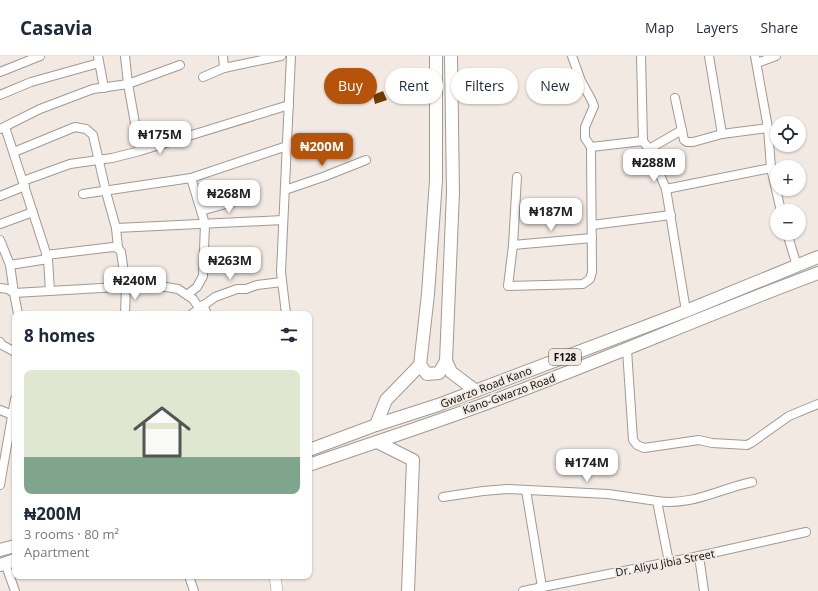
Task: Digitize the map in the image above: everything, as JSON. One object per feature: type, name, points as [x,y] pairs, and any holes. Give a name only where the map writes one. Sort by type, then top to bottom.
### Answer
[{"type":"main road","points":[[376,426],[386,400],[420,365],[428,294],[436,180],[436,56]]},
{"type":"main road","points":[[451,56],[453,192],[446,361],[451,372],[476,391]]},
{"type":"main road","name":"Gwarzo Road Kano","points":[[312,449],[438,405],[686,312],[818,257]]},
{"type":"main road","name":"Kano-Gwarzo Road","points":[[312,464],[505,397],[627,350],[760,295],[818,273]]},
{"type":"main road","points":[[420,365],[427,374],[439,373],[446,361]]},
{"type":"main road","points":[[377,442],[413,460],[408,591]]},
{"type":"main road","points":[[0,550],[12,547]]},
{"type":"street","points":[[0,72],[40,56]]},
{"type":"street","points":[[126,56],[128,84],[140,151]]},
{"type":"street","points":[[223,56],[224,68]]},
{"type":"street","points":[[203,77],[224,68],[281,56]]},
{"type":"street","points":[[286,311],[281,272],[291,56]]},
{"type":"street","points":[[517,176],[513,245],[508,286],[583,284],[590,279],[592,272],[591,147],[586,138],[585,127],[594,106],[581,80],[572,56]]},
{"type":"street","points":[[641,56],[643,141],[649,149],[666,189],[686,312]]},
{"type":"street","points":[[709,56],[722,134]]},
{"type":"street","points":[[770,160],[768,128],[756,60],[776,56]]},
{"type":"street","points":[[0,95],[31,82],[99,59],[104,88]]},
{"type":"street","points":[[50,291],[47,257],[14,152],[3,128],[40,109],[93,89],[128,84],[180,65]]},
{"type":"street","points":[[675,98],[684,140],[686,142],[690,143],[722,134],[768,128]]},
{"type":"street","points":[[0,196],[70,164],[112,158],[140,151],[289,105]]},
{"type":"street","points":[[14,152],[74,127],[86,129],[93,135],[116,228],[118,248],[121,252],[126,287],[125,311]]},
{"type":"street","points":[[649,149],[682,130]]},
{"type":"street","points":[[591,147],[643,141]]},
{"type":"street","points":[[83,194],[106,192],[192,178],[287,146]]},
{"type":"street","points":[[284,190],[366,160]]},
{"type":"street","points":[[666,189],[770,168]]},
{"type":"street","points":[[187,295],[197,287],[203,276],[205,224],[192,178]]},
{"type":"street","points":[[201,211],[250,197]]},
{"type":"street","points":[[0,224],[33,212]]},
{"type":"street","points":[[592,225],[670,215]]},
{"type":"street","points":[[116,228],[283,220]]},
{"type":"street","points":[[513,245],[592,238]]},
{"type":"street","points":[[0,240],[10,265],[17,311]]},
{"type":"street","points":[[789,240],[796,266]]},
{"type":"street","points":[[10,265],[47,257],[113,247],[118,248]]},
{"type":"street","points":[[195,311],[215,296],[237,289],[246,289],[257,285],[282,282]]},
{"type":"street","points":[[0,288],[8,289],[14,293],[154,285],[178,289],[193,299],[205,311]]},
{"type":"street","points":[[0,342],[2,345],[12,350]]},
{"type":"street","points":[[627,350],[633,440],[637,445],[644,448],[699,440],[712,443],[747,445],[789,416],[818,404]]},
{"type":"street","points":[[0,410],[12,416]]},
{"type":"street","points":[[0,485],[3,445],[12,419]]},
{"type":"street","points":[[443,498],[499,489],[608,494],[668,503],[683,502],[716,493],[732,486],[752,482]]},
{"type":"street","points":[[526,490],[542,587]]},
{"type":"street","points":[[657,501],[669,562]]},
{"type":"street","name":"Dr. Aliyu Jibia Street","points":[[523,591],[698,556],[806,532]]},
{"type":"street","points":[[698,556],[704,591]]},
{"type":"street","points":[[7,563],[15,591]]},
{"type":"street","points":[[190,579],[194,591]]},
{"type":"street","points":[[275,579],[277,591]]},
{"type":"building","points":[[383,91],[385,101],[377,103],[377,93]]}]
